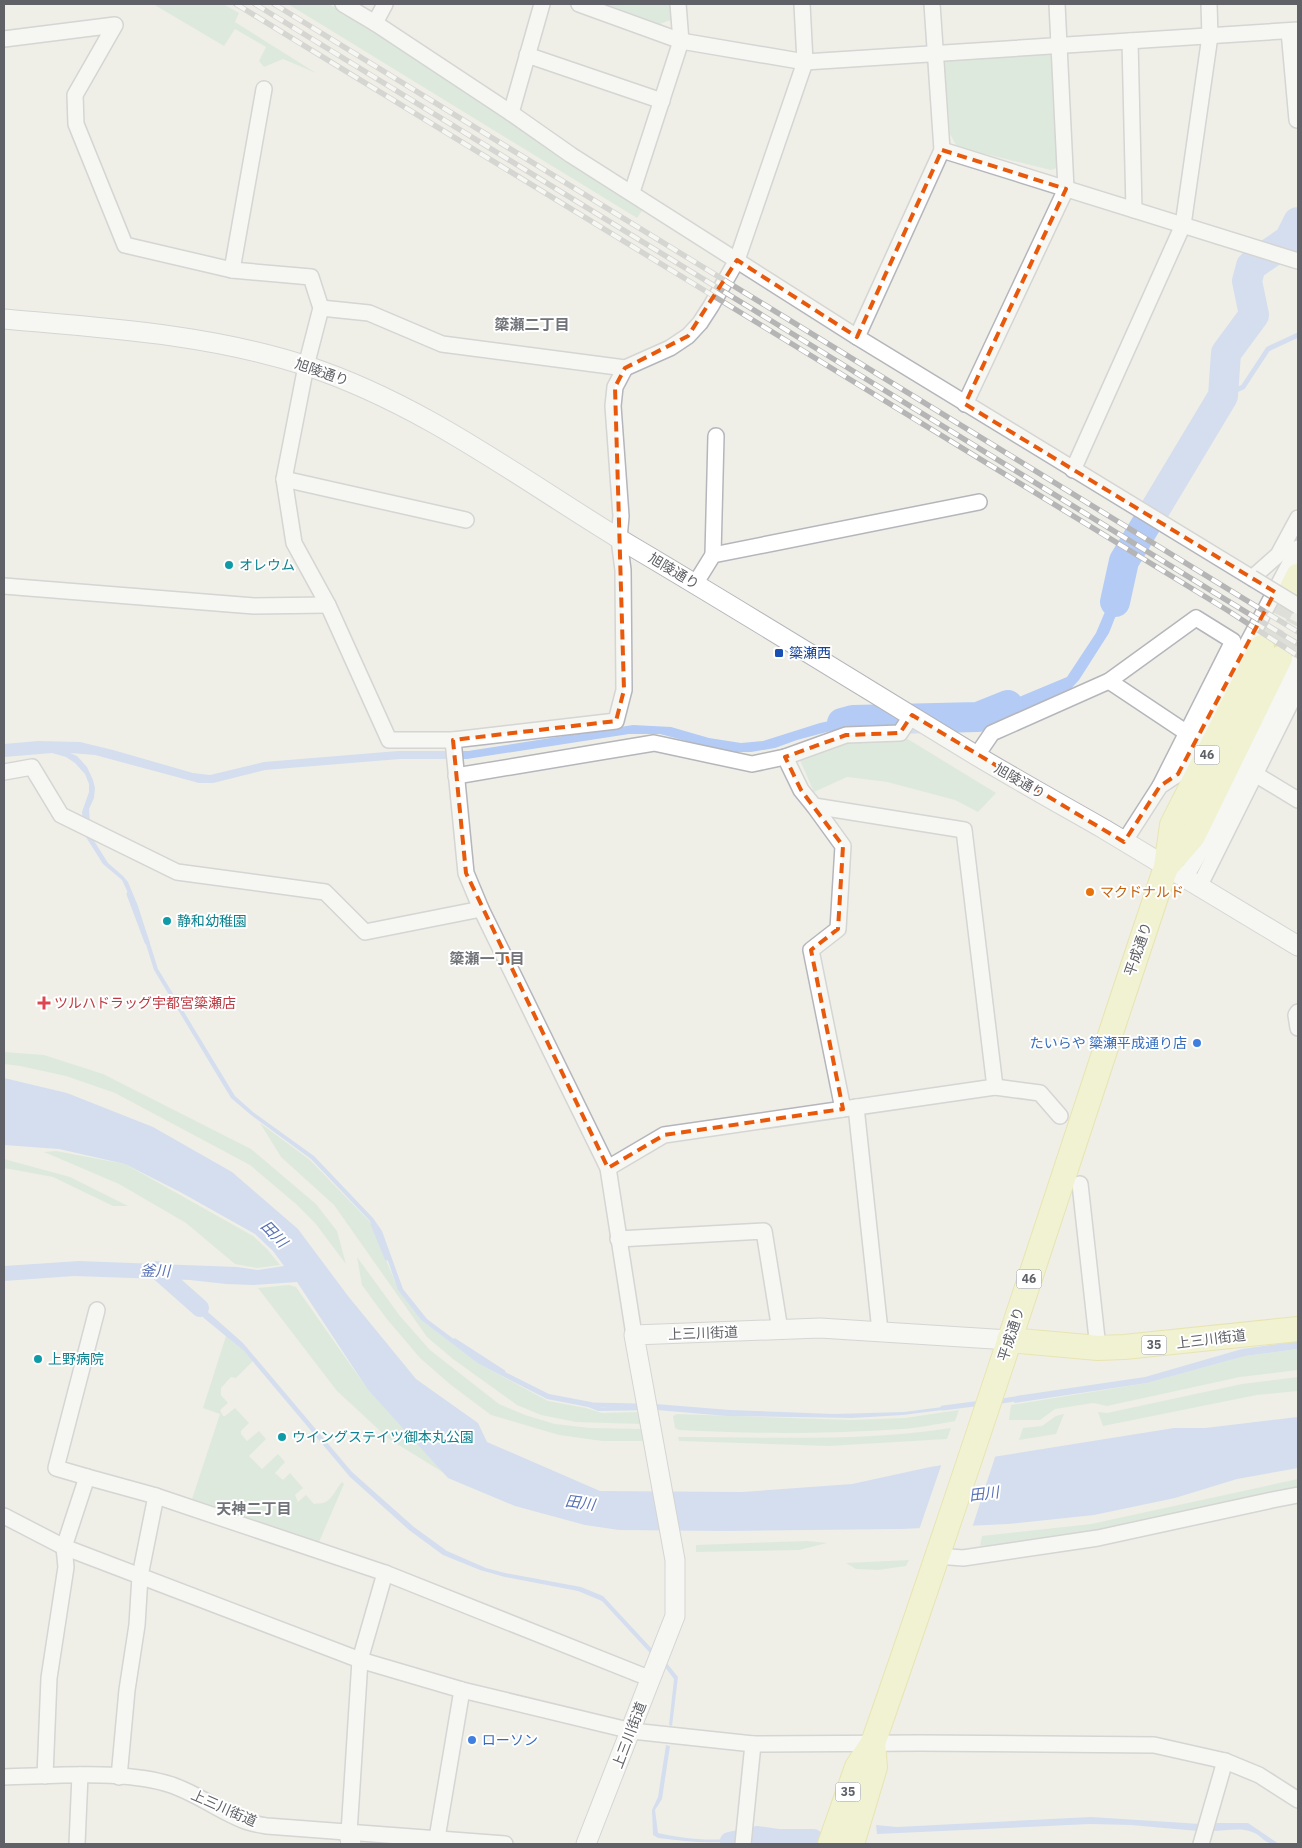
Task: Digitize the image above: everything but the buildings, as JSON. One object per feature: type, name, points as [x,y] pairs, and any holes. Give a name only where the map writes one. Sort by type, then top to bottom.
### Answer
[{"type":"main road","name":"平成通り","points":[[830,1844],[857,1767],[873,1743],[982,1424],[1065,1167],[1183,877],[1193,836],[1280,656]]},
{"type":"main road","name":"上三川街道","points":[[1009,1340],[1098,1348],[1152,1346],[1298,1329]]},
{"type":"main road","name":"平成通り","points":[[852,1844],[875,1767],[873,1743]]},
{"type":"street","points":[[343,4],[511,113],[571,155],[965,404],[1252,578],[1296,591]]},
{"type":"street","points":[[375,23],[385,4]]},
{"type":"street","points":[[511,113],[542,4]]},
{"type":"street","points":[[578,4],[681,41],[805,62],[1294,30],[1297,120]]},
{"type":"street","points":[[632,192],[681,41],[678,4]]},
{"type":"street","points":[[321,308],[368,313],[442,344],[626,368],[670,348],[688,336],[700,323],[712,306],[737,260],[805,62],[802,4]]},
{"type":"street","points":[[857,337],[942,150],[932,4]]},
{"type":"street","points":[[965,404],[1066,189],[1057,4]]},
{"type":"street","points":[[1073,470],[1183,225],[1210,36],[1209,4]]},
{"type":"street","points":[[4,39],[115,25],[75,95],[76,124],[125,245],[232,270],[310,277],[321,308],[306,366],[284,478],[294,543],[328,605],[388,740],[453,740],[616,722],[624,690],[623,561],[619,538],[621,516],[613,406],[615,387],[626,368]]},
{"type":"street","points":[[1130,41],[1134,210]]},
{"type":"street","points":[[527,55],[662,101]]},
{"type":"street","points":[[232,270],[264,90]]},
{"type":"street","points":[[942,150],[1298,260]]},
{"type":"street","name":"旭陵通り","points":[[4,319],[181,336],[249,350],[306,366],[369,389],[400,404],[912,714],[977,756],[1298,946]]},
{"type":"street","points":[[695,584],[713,555],[716,436]]},
{"type":"street","points":[[284,478],[466,520]]},
{"type":"street","points":[[713,555],[979,502]]},
{"type":"street","points":[[1252,578],[1278,556],[1298,518]]},
{"type":"street","points":[[1160,786],[1178,774],[1298,548]]},
{"type":"street","points":[[4,586],[254,606],[328,605]]},
{"type":"street","points":[[977,756],[992,733],[1110,681],[1196,618],[1233,641],[1160,786],[1124,842]]},
{"type":"street","points":[[1110,681],[1187,733]]},
{"type":"street","points":[[1183,877],[1255,774],[1298,688]]},
{"type":"street","points":[[456,776],[654,743],[752,764],[785,757],[846,735],[900,733],[912,714]]},
{"type":"street","points":[[453,740],[466,873],[481,909],[608,1168],[634,1335]]},
{"type":"street","points":[[785,757],[801,790],[843,846],[838,929],[811,950],[850,1108],[880,1332]]},
{"type":"street","points":[[4,772],[32,767],[61,815],[177,872],[325,892],[365,932],[481,909]]},
{"type":"street","points":[[1255,774],[1298,800]]},
{"type":"street","points":[[814,806],[964,830],[995,1087]]},
{"type":"street","points":[[1298,1012],[1296,1016],[1298,1028]]},
{"type":"street","points":[[608,1168],[664,1135],[995,1087],[1040,1093],[1060,1116]]},
{"type":"street","points":[[1080,1184],[1098,1348]]},
{"type":"street","points":[[618,1239],[764,1231],[780,1330]]},
{"type":"street","points":[[97,1310],[56,1468],[156,1496],[385,1572],[651,1678]]},
{"type":"street","name":"上三川街道","points":[[586,1844],[632,1731],[674,1616],[674,1553],[634,1335],[820,1328],[1009,1340]]},
{"type":"street","points":[[45,1776],[49,1678],[66,1567],[64,1547],[87,1477]]},
{"type":"street","points":[[937,1556],[963,1558],[1098,1538],[1298,1495]]},
{"type":"street","points":[[119,1776],[127,1690],[137,1625],[140,1576],[156,1496]]},
{"type":"street","points":[[4,1516],[64,1547],[360,1660],[462,1690],[632,1731],[753,1744],[1154,1745],[1226,1761],[1259,1775],[1298,1800]]},
{"type":"street","points":[[350,1839],[360,1660],[385,1572]]},
{"type":"street","points":[[437,1838],[462,1690]]},
{"type":"street","points":[[742,1844],[753,1744]]},
{"type":"street","points":[[1201,1844],[1226,1761]]},
{"type":"street","points":[[77,1844],[80,1775]]},
{"type":"street","name":"上三川街道","points":[[4,1777],[119,1776],[165,1783],[248,1822],[267,1826],[350,1839],[437,1838],[505,1844]]},
{"type":"highlighted area","points":[[942,150],[1066,189],[965,404],[1275,592],[1178,774],[1160,786],[1124,842],[912,715],[900,733],[846,735],[785,757],[801,790],[843,846],[838,929],[811,950],[843,1109],[664,1135],[608,1168],[466,873],[453,740],[616,721],[624,690],[615,387],[625,368],[688,336],[737,260],[857,337]]},
{"type":"green space","points":[[153,4],[223,4],[239,13],[235,22],[316,73],[283,59],[264,67],[259,61],[266,47],[235,29],[224,46]]},
{"type":"green space","points":[[288,4],[329,4],[448,78],[643,209],[637,218]]},
{"type":"green space","points":[[605,4],[674,4],[676,18],[660,24]]},
{"type":"green space","points":[[1049,51],[1055,57],[1060,167],[1051,170],[957,147],[950,134],[944,62],[953,55]]},
{"type":"green space","points":[[906,738],[996,793],[978,812],[955,800],[887,782],[847,777],[814,792],[799,758],[848,741]]},
{"type":"green space","points":[[4,1052],[44,1055],[103,1074],[251,1149],[316,1204],[337,1231],[346,1264],[315,1223],[296,1204],[250,1165],[115,1093],[66,1076],[4,1064]]},
{"type":"green space","points":[[260,1123],[310,1160],[371,1223],[398,1289],[421,1320],[481,1365],[548,1401],[602,1413],[639,1412],[641,1424],[576,1422],[541,1415],[517,1405],[453,1359],[427,1337],[334,1205],[281,1157]]},
{"type":"green space","points":[[56,1151],[125,1164],[253,1236],[280,1265],[257,1268],[235,1264],[186,1223],[119,1184],[44,1152]]},
{"type":"green space","points":[[4,1159],[70,1177],[128,1206],[113,1206],[53,1177],[4,1168]]},
{"type":"green space","points":[[357,1257],[400,1316],[430,1350],[499,1404],[525,1415],[555,1424],[590,1428],[643,1429],[646,1441],[602,1441],[559,1435],[491,1415],[451,1385],[420,1358],[386,1318],[362,1285]]},
{"type":"green space","points":[[289,1285],[296,1287],[368,1390],[444,1473],[389,1439],[337,1391],[258,1288]]},
{"type":"green space","points":[[226,1336],[253,1361],[236,1378],[231,1377],[221,1388],[221,1395],[228,1403],[220,1410],[223,1416],[225,1416],[235,1408],[249,1423],[241,1431],[241,1434],[247,1441],[259,1431],[266,1439],[249,1456],[262,1469],[278,1454],[285,1462],[275,1473],[283,1480],[290,1473],[303,1488],[295,1495],[298,1502],[306,1495],[314,1504],[326,1502],[342,1482],[344,1484],[319,1542],[192,1499],[220,1414],[203,1408]]},
{"type":"green space","points":[[1298,1349],[1298,1370],[1240,1377],[1107,1406],[1093,1403],[1055,1409],[1040,1420],[1009,1420],[1011,1405],[1147,1383],[1245,1356]]},
{"type":"green space","points":[[1298,1377],[1298,1391],[1257,1395],[1103,1426],[1098,1412],[1107,1413],[1242,1384]]},
{"type":"green space","points":[[959,1410],[955,1421],[921,1427],[818,1433],[679,1430],[675,1428],[673,1416],[677,1414],[852,1420],[905,1418]]},
{"type":"green space","points":[[1064,1414],[1056,1434],[1019,1440],[1023,1428],[1042,1426],[1056,1416]]},
{"type":"green space","points":[[951,1428],[947,1439],[829,1446],[679,1441],[678,1437],[849,1437]]},
{"type":"green space","points":[[1298,1479],[1298,1489],[1128,1526],[1051,1539],[980,1546],[982,1536],[1091,1524]]},
{"type":"green space","points":[[807,1541],[827,1543],[799,1550],[696,1552],[696,1545]]},
{"type":"green space","points":[[909,1560],[906,1566],[878,1570],[856,1569],[846,1563]]},
{"type":"water","points":[[1120,559],[1132,566],[1122,600],[1109,633],[1079,680],[1069,691],[1023,710],[977,722],[956,710],[988,710],[1067,677],[1096,633],[1107,607]]},
{"type":"water","points":[[873,714],[888,723],[853,725],[775,748],[751,752],[727,752],[660,734],[629,734],[467,759],[400,759],[265,770],[213,783],[199,783],[95,755],[70,753],[77,756],[87,767],[93,780],[95,788],[94,798],[89,809],[91,836],[108,863],[128,882],[138,906],[158,969],[235,1096],[253,1112],[314,1156],[373,1218],[382,1231],[403,1289],[427,1319],[483,1361],[549,1394],[591,1402],[602,1408],[656,1404],[730,1410],[834,1414],[904,1412],[950,1406],[950,1409],[903,1415],[852,1418],[727,1416],[657,1410],[598,1411],[588,1407],[547,1399],[479,1364],[421,1320],[398,1290],[378,1232],[369,1220],[311,1159],[231,1098],[154,970],[134,906],[122,880],[103,864],[84,834],[82,812],[89,792],[89,784],[85,774],[75,763],[66,757],[52,753],[4,757],[4,744],[38,741],[80,742],[193,773],[210,775],[264,762],[398,751],[468,751],[633,725],[671,727],[709,738],[741,743],[763,741],[820,723],[852,716]]},
{"type":"water","points":[[4,1078],[67,1093],[153,1127],[232,1172],[298,1229],[348,1296],[416,1379],[478,1423],[487,1442],[600,1491],[742,1492],[852,1484],[930,1467],[1174,1428],[1205,1428],[1298,1417],[1298,1468],[1237,1479],[1175,1498],[1094,1515],[1008,1524],[901,1529],[619,1530],[585,1525],[515,1506],[448,1478],[368,1390],[297,1282],[253,1285],[190,1280],[74,1276],[4,1281],[4,1266],[79,1261],[237,1267],[258,1270],[284,1266],[273,1251],[255,1234],[125,1164],[59,1149],[4,1145]]},
{"type":"water","points":[[183,1290],[243,1343],[352,1472],[414,1527],[447,1551],[486,1568],[581,1587],[603,1596],[653,1650],[651,1654],[602,1601],[578,1591],[505,1577],[480,1570],[443,1555],[409,1530],[350,1477],[244,1351],[205,1319],[180,1294]]},
{"type":"water","points":[[1298,1341],[1298,1349],[1245,1356],[1147,1383],[1014,1403],[1016,1396],[1145,1377],[1242,1349]]},
{"type":"water","points":[[666,1662],[678,1677],[672,1726],[669,1725],[674,1679],[665,1667]]},
{"type":"water","points":[[666,1745],[670,1746],[662,1799],[655,1810],[658,1833],[699,1839],[740,1837],[739,1840],[698,1842],[658,1838],[653,1835],[652,1810],[658,1797]]},
{"type":"water","points":[[1091,1817],[1201,1824],[1198,1831],[1131,1825],[1090,1824],[877,1834],[876,1825],[897,1827]]},
{"type":"water","points":[[1215,1823],[1248,1823],[1279,1844],[1266,1842],[1256,1834],[1237,1829],[1212,1831]]},
{"type":"water","points":[[754,1832],[794,1837],[812,1835],[812,1841],[777,1841],[754,1837]]},
{"type":"pier","points":[[996,1454],[972,1528],[919,1530],[942,1463]]},
{"type":"waterway","points":[[1115,602],[1124,561],[1223,396],[1226,353],[1254,315],[1247,281],[1251,266],[1289,240],[1298,222]]},
{"type":"waterway","points":[[1223,396],[1243,387],[1268,349],[1298,335]]},
{"type":"waterway","points":[[842,723],[853,720],[978,717],[1008,705]]},
{"type":"waterway","points":[[129,894],[147,942]]},
{"type":"waterway","points":[[373,1224],[387,1258]]},
{"type":"waterway","name":"釜川","points":[[157,1270],[200,1308]]},
{"type":"waterway","points":[[455,1341],[503,1372]]},
{"type":"waterway","points":[[995,1402],[1022,1398]]},
{"type":"waterway","points":[[943,1408],[982,1403]]},
{"type":"waterway","points":[[591,1405],[638,1406]]},
{"type":"waterway","points":[[729,1841],[757,1835],[778,1838],[814,1838]]},
{"type":"tunnel","points":[[1262,647],[1291,590]]},
{"type":"tunnel","points":[[1280,658],[1298,623]]},
{"type":"railway","points":[[236,4],[1227,610],[1298,656]]},
{"type":"railway","points":[[255,4],[1298,644]]},
{"type":"railway","points":[[274,4],[1298,632]]},
{"type":"place","name":"オレウム","points":[[229,565]]},
{"type":"place","name":"簗瀬西","points":[[779,653]]},
{"type":"place","name":"マクドナルド","points":[[1090,892]]},
{"type":"place","name":"静和幼稚園","points":[[167,921]]},
{"type":"place","name":"ツルハドラッグ宇都宮簗瀬店","points":[[44,1003]]},
{"type":"place","name":"たいらや 簗瀬平成通り店","points":[[1197,1043]]},
{"type":"place","name":"上野病院","points":[[38,1359]]},
{"type":"place","name":"ウイングステイツ御本丸公園","points":[[282,1437]]},
{"type":"place","name":"ローソン","points":[[472,1740]]},
{"type":"district","name":"簗瀬二丁目","points":[[532,325]]},
{"type":"district","name":"簗瀬一丁目","points":[[487,959]]},
{"type":"district","name":"天神二丁目","points":[[254,1509]]},
{"type":"water label","name":"田川","points":[[274,1234]]},
{"type":"water label","name":"田川","points":[[984,1494]]},
{"type":"water label","name":"田川","points":[[580,1503]]}]
